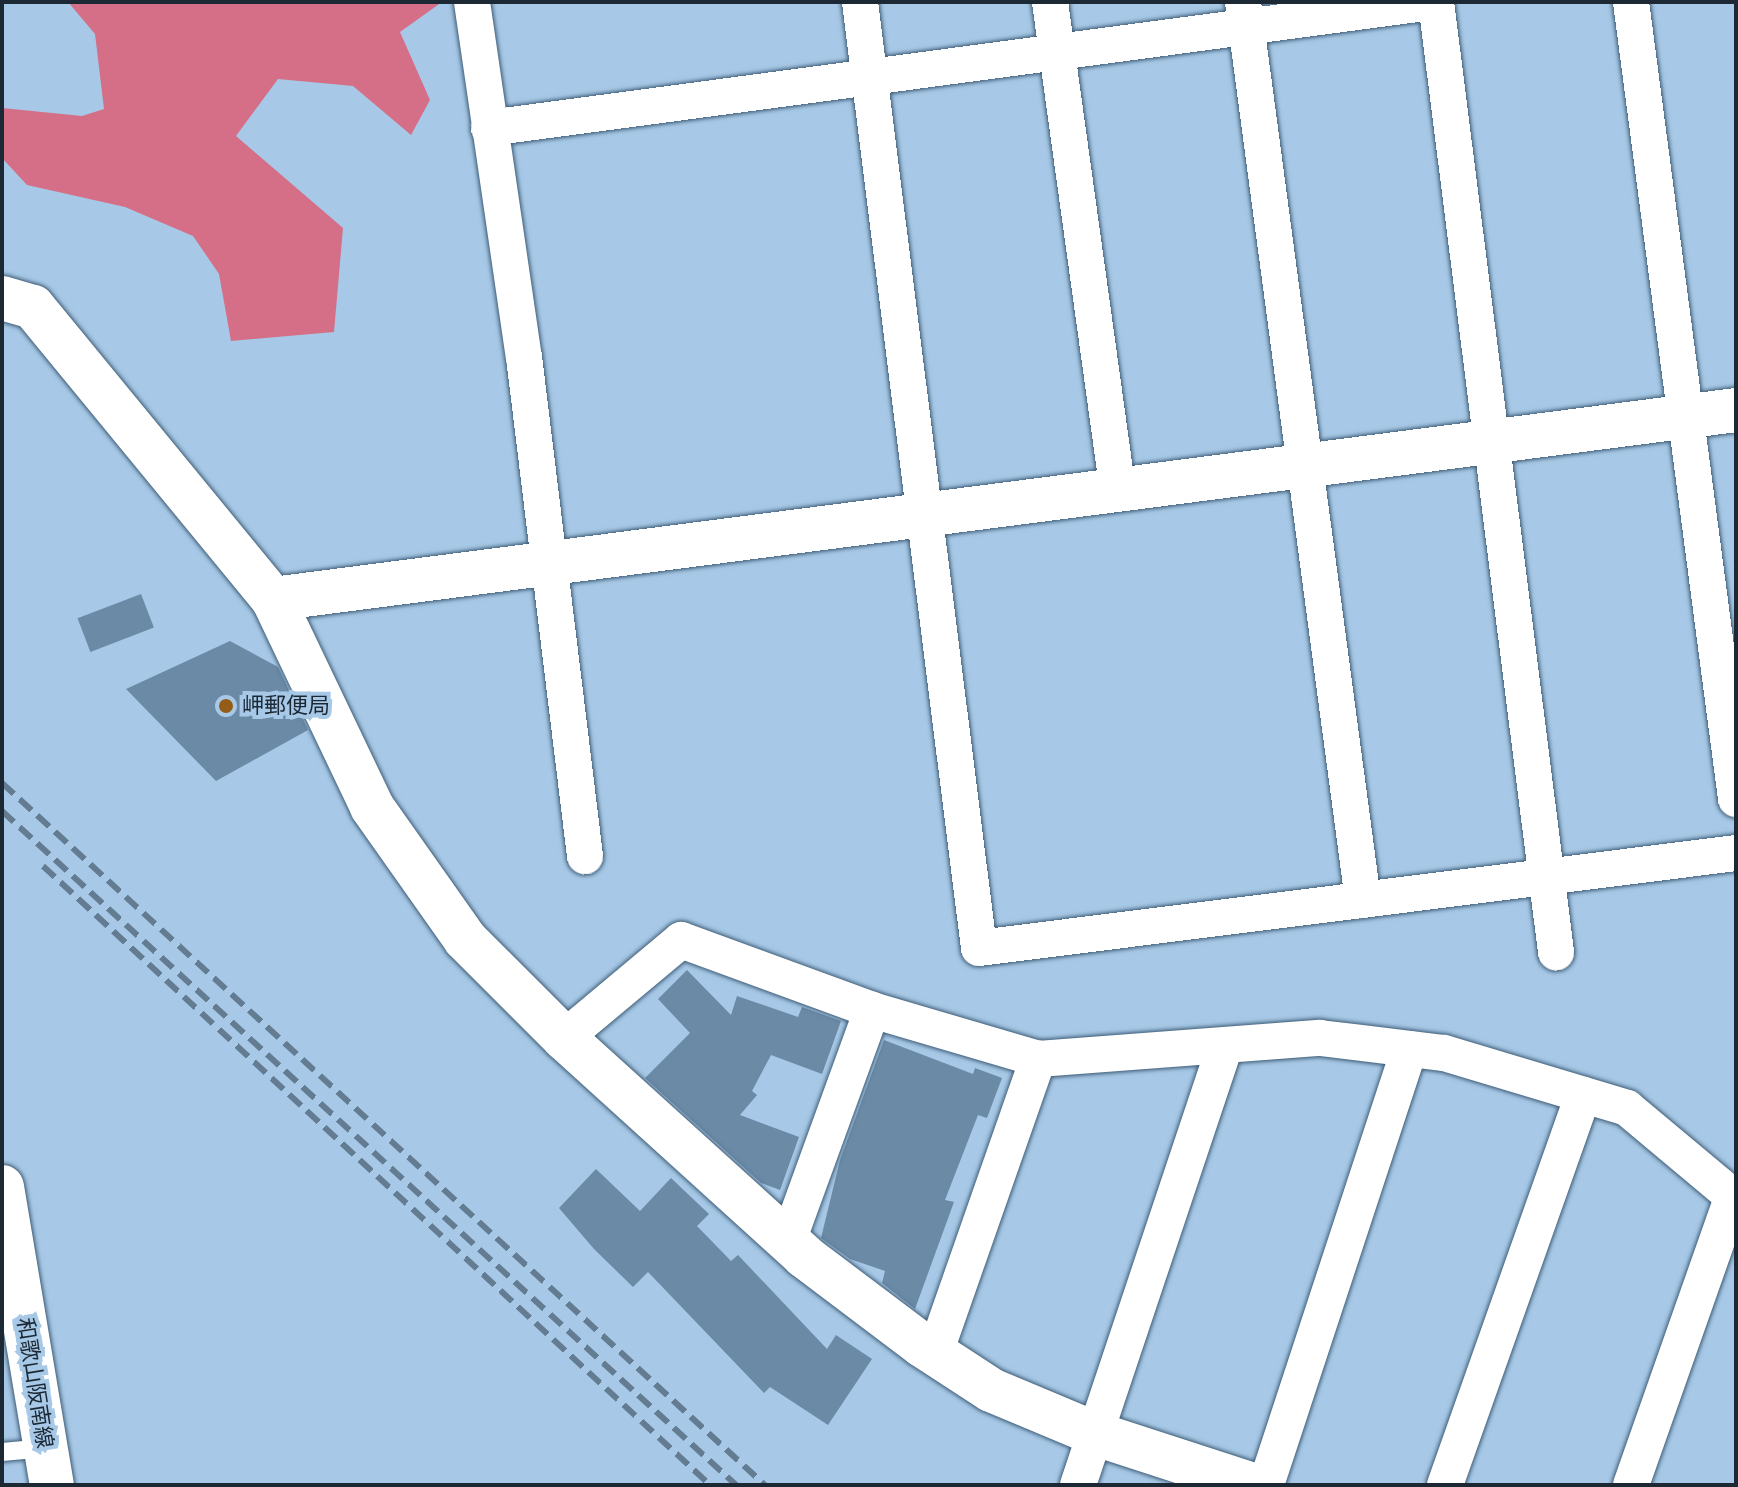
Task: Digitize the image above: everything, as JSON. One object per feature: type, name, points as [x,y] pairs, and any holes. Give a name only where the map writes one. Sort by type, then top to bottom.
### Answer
[{"type":"street","points":[[472,2],[549,561],[585,856]]},
{"type":"street","points":[[860,2],[867,78],[979,948],[1736,853]]},
{"type":"street","points":[[1050,2],[1118,489]]},
{"type":"street","points":[[489,128],[1056,50],[1244,13],[1434,2],[1493,442],[1556,952]]},
{"type":"street","points":[[1631,2],[1683,417],[1736,799]]},
{"type":"street","points":[[1244,13],[1363,900]]},
{"type":"street","points":[[2,298],[33,307],[273,599],[372,807],[465,939],[564,1038],[788,1241],[935,1353],[991,1390],[1096,1434],[1253,1485]]},
{"type":"street","points":[[273,599],[1736,410]]},
{"type":"street","points":[[564,1038],[681,940],[872,1010],[1038,1059],[1320,1038],[1444,1053],[1627,1108],[1734,1198],[1631,1485]]},
{"type":"street","points":[[788,1241],[872,1010]]},
{"type":"street","points":[[1078,1485],[1225,1046]]},
{"type":"street","points":[[1266,1485],[1409,1049]]},
{"type":"street","points":[[935,1353],[1038,1059]]},
{"type":"street","points":[[1445,1485],[1583,1095]]},
{"type":"street","name":"和歌山阪南線","points":[[2,1187],[14,1330],[49,1466]]},
{"type":"lane","points":[[2,1452],[49,1466]]},
{"type":"shaded area","points":[[68,2],[442,2],[400,32],[430,100],[411,135],[353,86],[278,79],[236,136],[343,228],[334,332],[231,341],[219,274],[193,236],[125,207],[27,185],[2,158],[2,108],[82,116],[104,109],[95,34]]},
{"type":"building","points":[[141,594],[154,628],[90,652],[78,618]]},
{"type":"building","points":[[230,641],[278,667],[308,730],[216,781],[126,689]]},
{"type":"building","points":[[687,970],[731,1015],[737,996],[798,1017],[802,1007],[841,1021],[822,1074],[771,1055],[752,1091],[757,1095],[740,1115],[799,1137],[780,1190],[761,1183],[645,1078],[690,1033],[658,999]]},
{"type":"building","points":[[884,1040],[973,1074],[975,1068],[1002,1078],[987,1118],[978,1115],[945,1200],[954,1202],[915,1309],[882,1283],[885,1271],[850,1259],[821,1238],[840,1160]]},
{"type":"building","points":[[596,1169],[640,1211],[671,1178],[709,1214],[697,1226],[731,1261],[738,1255],[827,1349],[836,1335],[872,1359],[828,1425],[770,1387],[764,1393],[648,1272],[633,1287],[594,1249],[559,1208]]},
{"type":"railway","points":[[2,783],[765,1485]]},
{"type":"railway","points":[[2,811],[736,1485]]},
{"type":"railway","points":[[43,866],[710,1485]]},
{"type":"place","name":"岬郵便局","points":[[226,706]]}]
